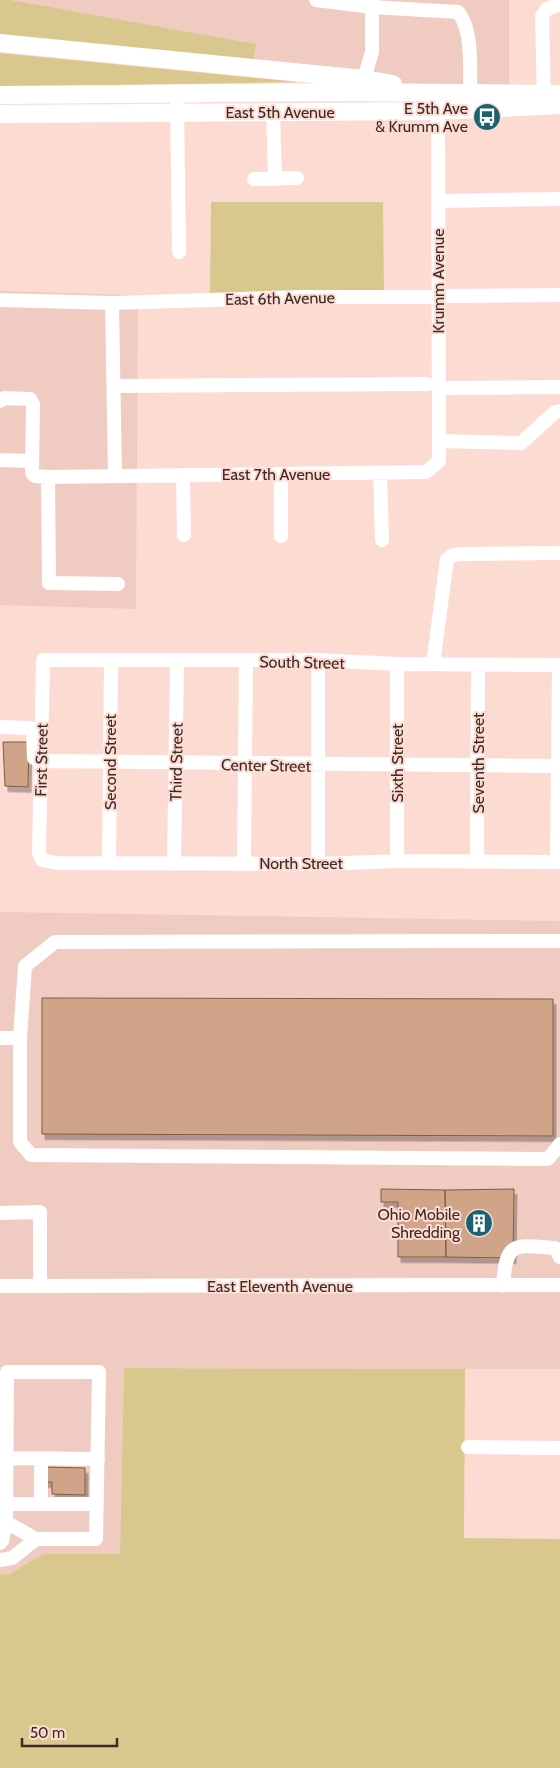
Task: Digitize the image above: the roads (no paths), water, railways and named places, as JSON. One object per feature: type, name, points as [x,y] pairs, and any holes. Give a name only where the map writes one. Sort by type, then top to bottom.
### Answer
[{"type":"main road","points":[[0,43],[364,79],[438,93]]},
{"type":"main road","name":"East 5th Avenue","points":[[0,95],[470,93],[552,100]]},
{"type":"main road","name":"East 5th Avenue","points":[[0,114],[438,111],[552,100]]},
{"type":"street","points":[[316,0],[372,3],[458,12],[464,20],[468,32],[470,93]]},
{"type":"street","points":[[364,79],[372,52],[372,3]]},
{"type":"street","points":[[552,100],[542,16],[547,10],[560,4]]},
{"type":"street","name":"Krumm Avenue","points":[[435,467],[439,461],[439,441],[433,386],[438,297],[438,93]]},
{"type":"street","points":[[177,94],[179,252]]},
{"type":"street","points":[[274,112],[275,179]]},
{"type":"street","points":[[254,180],[296,178]]},
{"type":"street","points":[[438,200],[560,199]]},
{"type":"street","name":"East 6th Avenue","points":[[0,300],[112,303],[300,297],[560,295]]},
{"type":"street","points":[[112,303],[115,475]]},
{"type":"street","points":[[114,386],[560,387]]},
{"type":"street","points":[[0,401],[4,398],[30,399],[33,404],[32,473],[35,476],[48,477],[49,583],[118,584]]},
{"type":"street","points":[[439,441],[521,443],[555,412],[560,411]]},
{"type":"street","points":[[0,460],[32,462]]},
{"type":"street","name":"East 7th Avenue","points":[[48,477],[426,472],[435,467]]},
{"type":"street","points":[[380,473],[382,540]]},
{"type":"street","points":[[281,474],[281,536]]},
{"type":"street","points":[[183,475],[184,535]]},
{"type":"street","points":[[433,664],[447,559],[453,555],[460,554],[560,553]]},
{"type":"street","name":"South Street","points":[[43,660],[318,660],[397,664],[559,665]]},
{"type":"street","name":"First Street","points":[[42,860],[40,853],[43,660]]},
{"type":"street","name":"Second Street","points":[[109,864],[111,660]]},
{"type":"street","name":"Third Street","points":[[174,864],[177,660]]},
{"type":"street","points":[[318,660],[318,864]]},
{"type":"street","points":[[244,863],[246,661]]},
{"type":"street","name":"Sixth Street","points":[[397,664],[397,861]]},
{"type":"street","name":"Seventh Street","points":[[477,862],[478,665]]},
{"type":"street","points":[[559,665],[559,862]]},
{"type":"street","points":[[0,727],[31,728],[33,731],[34,758],[41,761]]},
{"type":"street","name":"Center Street","points":[[41,761],[477,767],[559,766]]},
{"type":"street","name":"North Street","points":[[42,860],[57,863],[109,864],[318,864],[397,861],[559,862]]},
{"type":"street","points":[[560,941],[55,942],[25,966],[20,1038],[20,1142],[30,1155],[548,1159],[560,1144]]},
{"type":"street","points":[[0,1038],[20,1038]]},
{"type":"street","points":[[0,1213],[40,1212],[40,1286]]},
{"type":"street","points":[[503,1286],[504,1264],[508,1252],[520,1246],[555,1248],[560,1257]]},
{"type":"street","name":"East Eleventh Avenue","points":[[0,1286],[560,1286]]},
{"type":"street","points":[[0,1543],[6,1522],[7,1372],[100,1372],[96,1539],[36,1539],[6,1522]]},
{"type":"street","points":[[468,1447],[560,1448]]},
{"type":"street","points":[[6,1458],[98,1458]]},
{"type":"street","points":[[40,1504],[41,1458]]},
{"type":"street","points":[[6,1504],[97,1504]]},
{"type":"street","points":[[0,1560],[12,1558],[36,1539]]},
{"type":"place","name":"E 5th Ave & Krumm Ave","points":[[487,117]]},
{"type":"place","name":"Ohio Mobile Shredding","points":[[479,1223]]}]
